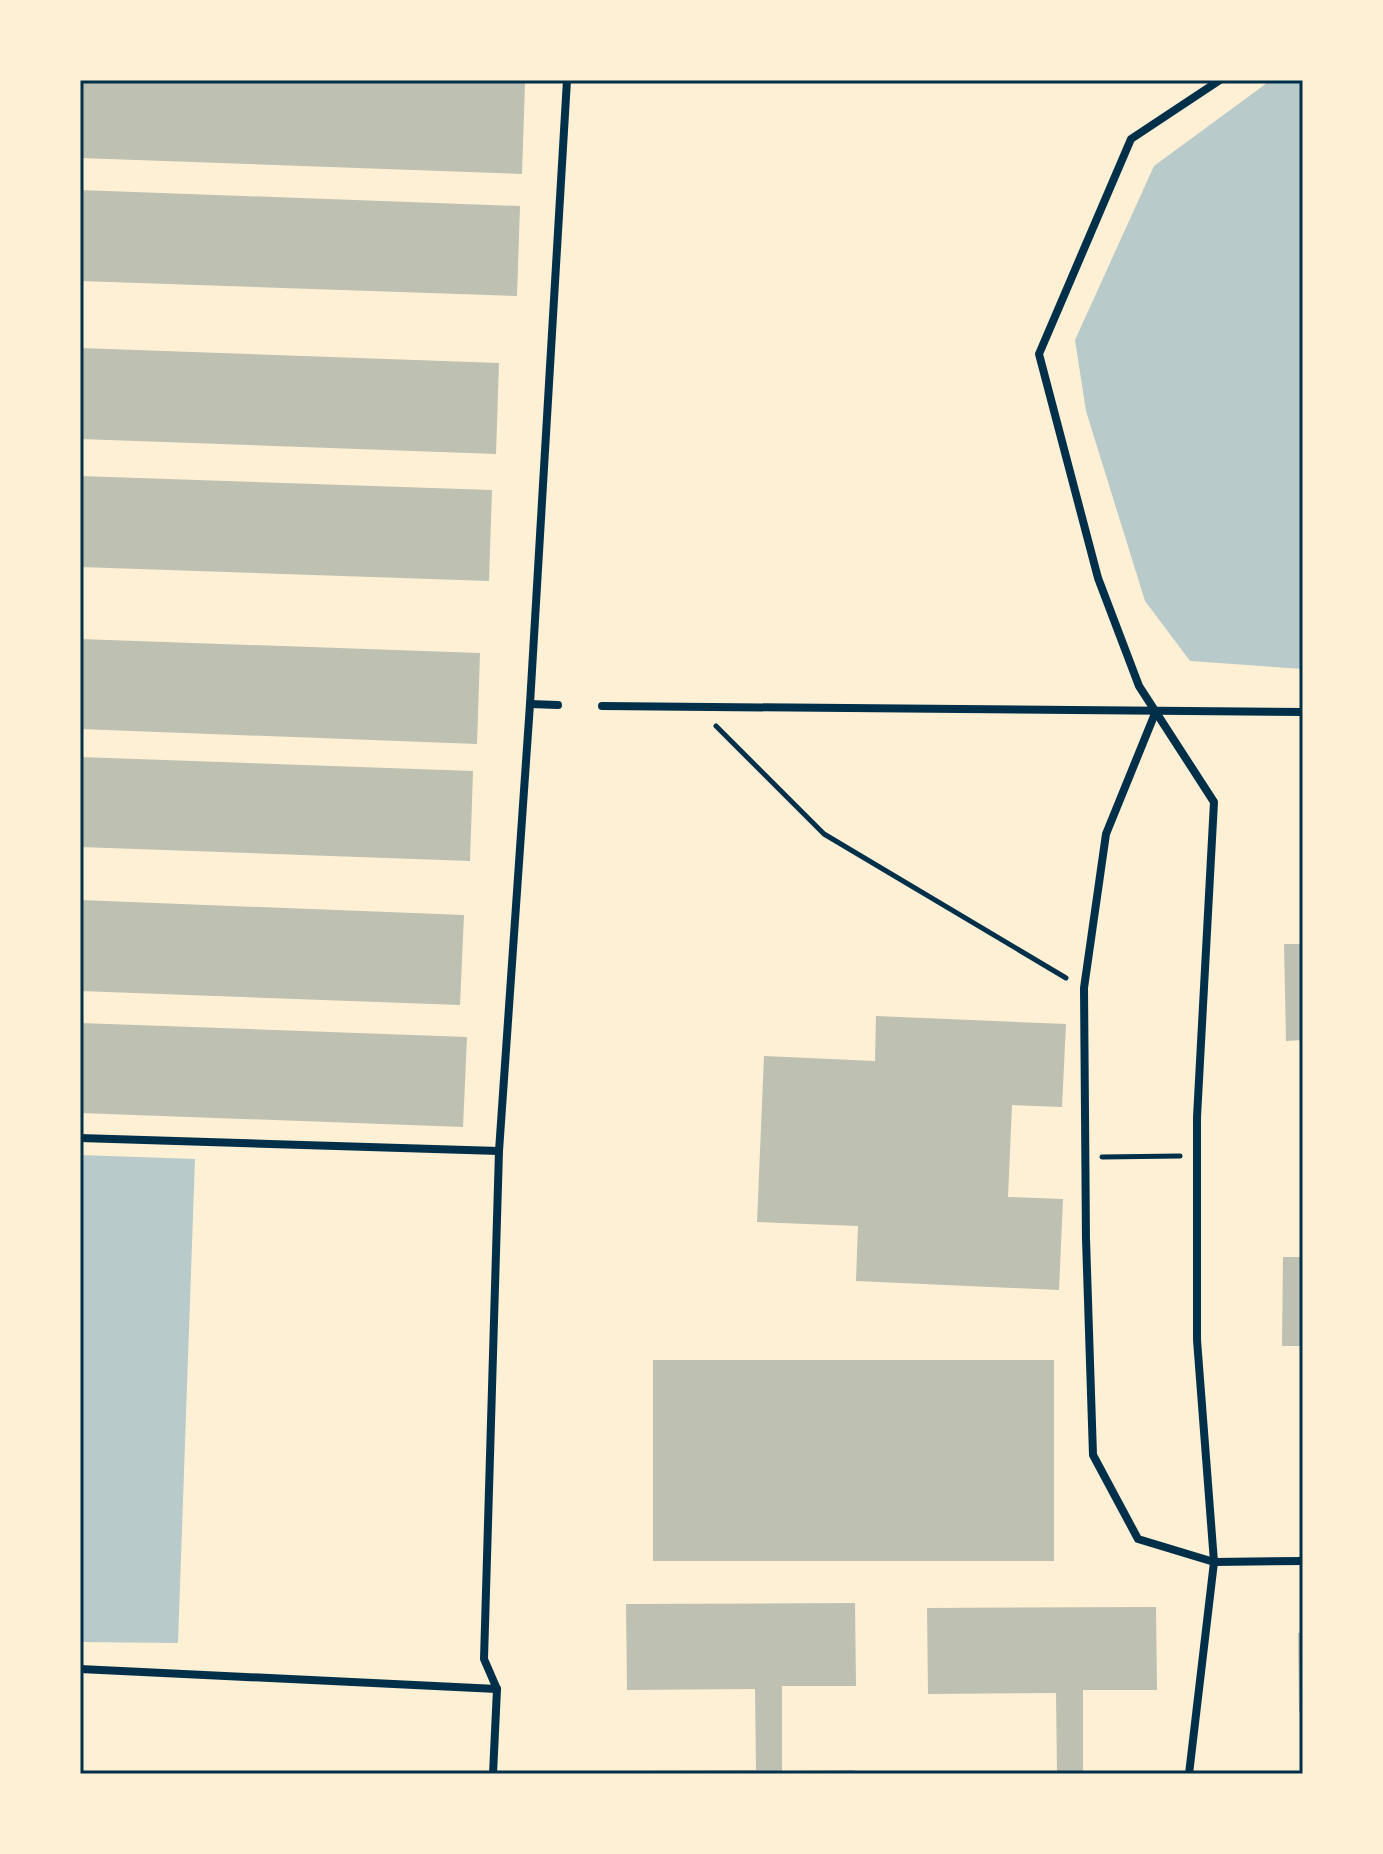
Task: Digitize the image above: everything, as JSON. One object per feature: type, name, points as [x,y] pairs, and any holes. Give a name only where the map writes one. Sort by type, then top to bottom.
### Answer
[{"type":"street","points":[[493,1774],[497,1689],[484,1659],[499,1151],[530,704],[567,80]]},
{"type":"street","points":[[1189,1774],[1214,1562],[1197,1340],[1197,1156],[1214,802],[1139,686],[1098,578],[1039,354],[1131,139],[1220,80]]},
{"type":"street","points":[[530,704],[558,705]]},
{"type":"street","points":[[602,706],[1303,712]]},
{"type":"street","points":[[1156,711],[1106,834],[1084,988],[1093,1455],[1138,1539],[1214,1562],[1303,1561]]},
{"type":"street","points":[[80,1138],[499,1151]]},
{"type":"street","points":[[80,1669],[497,1689]]},
{"type":"path","points":[[699,708],[824,834],[1084,988]]},
{"type":"path","points":[[1085,1157],[1197,1156]]},
{"type":"shaded area","points":[[1271,80],[1303,80],[1303,669],[1190,661],[1145,601],[1086,411],[1075,340],[1154,166]]},
{"type":"shaded area","points":[[80,1155],[195,1159],[178,1643],[80,1642]]},
{"type":"building","points":[[80,80],[525,83],[522,174],[80,158]]},
{"type":"building","points":[[80,190],[520,206],[517,296],[80,281]]},
{"type":"building","points":[[80,348],[499,363],[496,454],[80,439]]},
{"type":"building","points":[[80,476],[492,490],[489,581],[80,567]]},
{"type":"building","points":[[80,639],[480,653],[477,744],[80,729]]},
{"type":"building","points":[[80,757],[473,771],[470,861],[80,847]]},
{"type":"building","points":[[80,900],[464,915],[460,1005],[80,991]]},
{"type":"building","points":[[1284,944],[1303,944],[1303,1040],[1286,1041]]},
{"type":"building","points":[[876,1016],[1066,1024],[1062,1107],[1012,1105],[1008,1197],[1063,1199],[1059,1290],[856,1281],[858,1226],[757,1222],[764,1056],[875,1061]]},
{"type":"building","points":[[80,1023],[467,1037],[463,1127],[80,1113]]},
{"type":"building","points":[[1283,1257],[1303,1257],[1303,1346],[1282,1346]]},
{"type":"building","points":[[653,1360],[1054,1360],[1054,1561],[653,1561]]},
{"type":"building","points":[[855,1603],[856,1686],[782,1686],[782,1771],[855,1770],[855,1774],[632,1774],[632,1771],[756,1770],[755,1689],[627,1690],[626,1604]]},
{"type":"building","points":[[1156,1607],[1157,1690],[1083,1690],[1083,1774],[1057,1774],[1056,1693],[928,1694],[927,1608]]},
{"type":"building","points":[[1298,1633],[1303,1633],[1303,1712],[1299,1712]]}]
